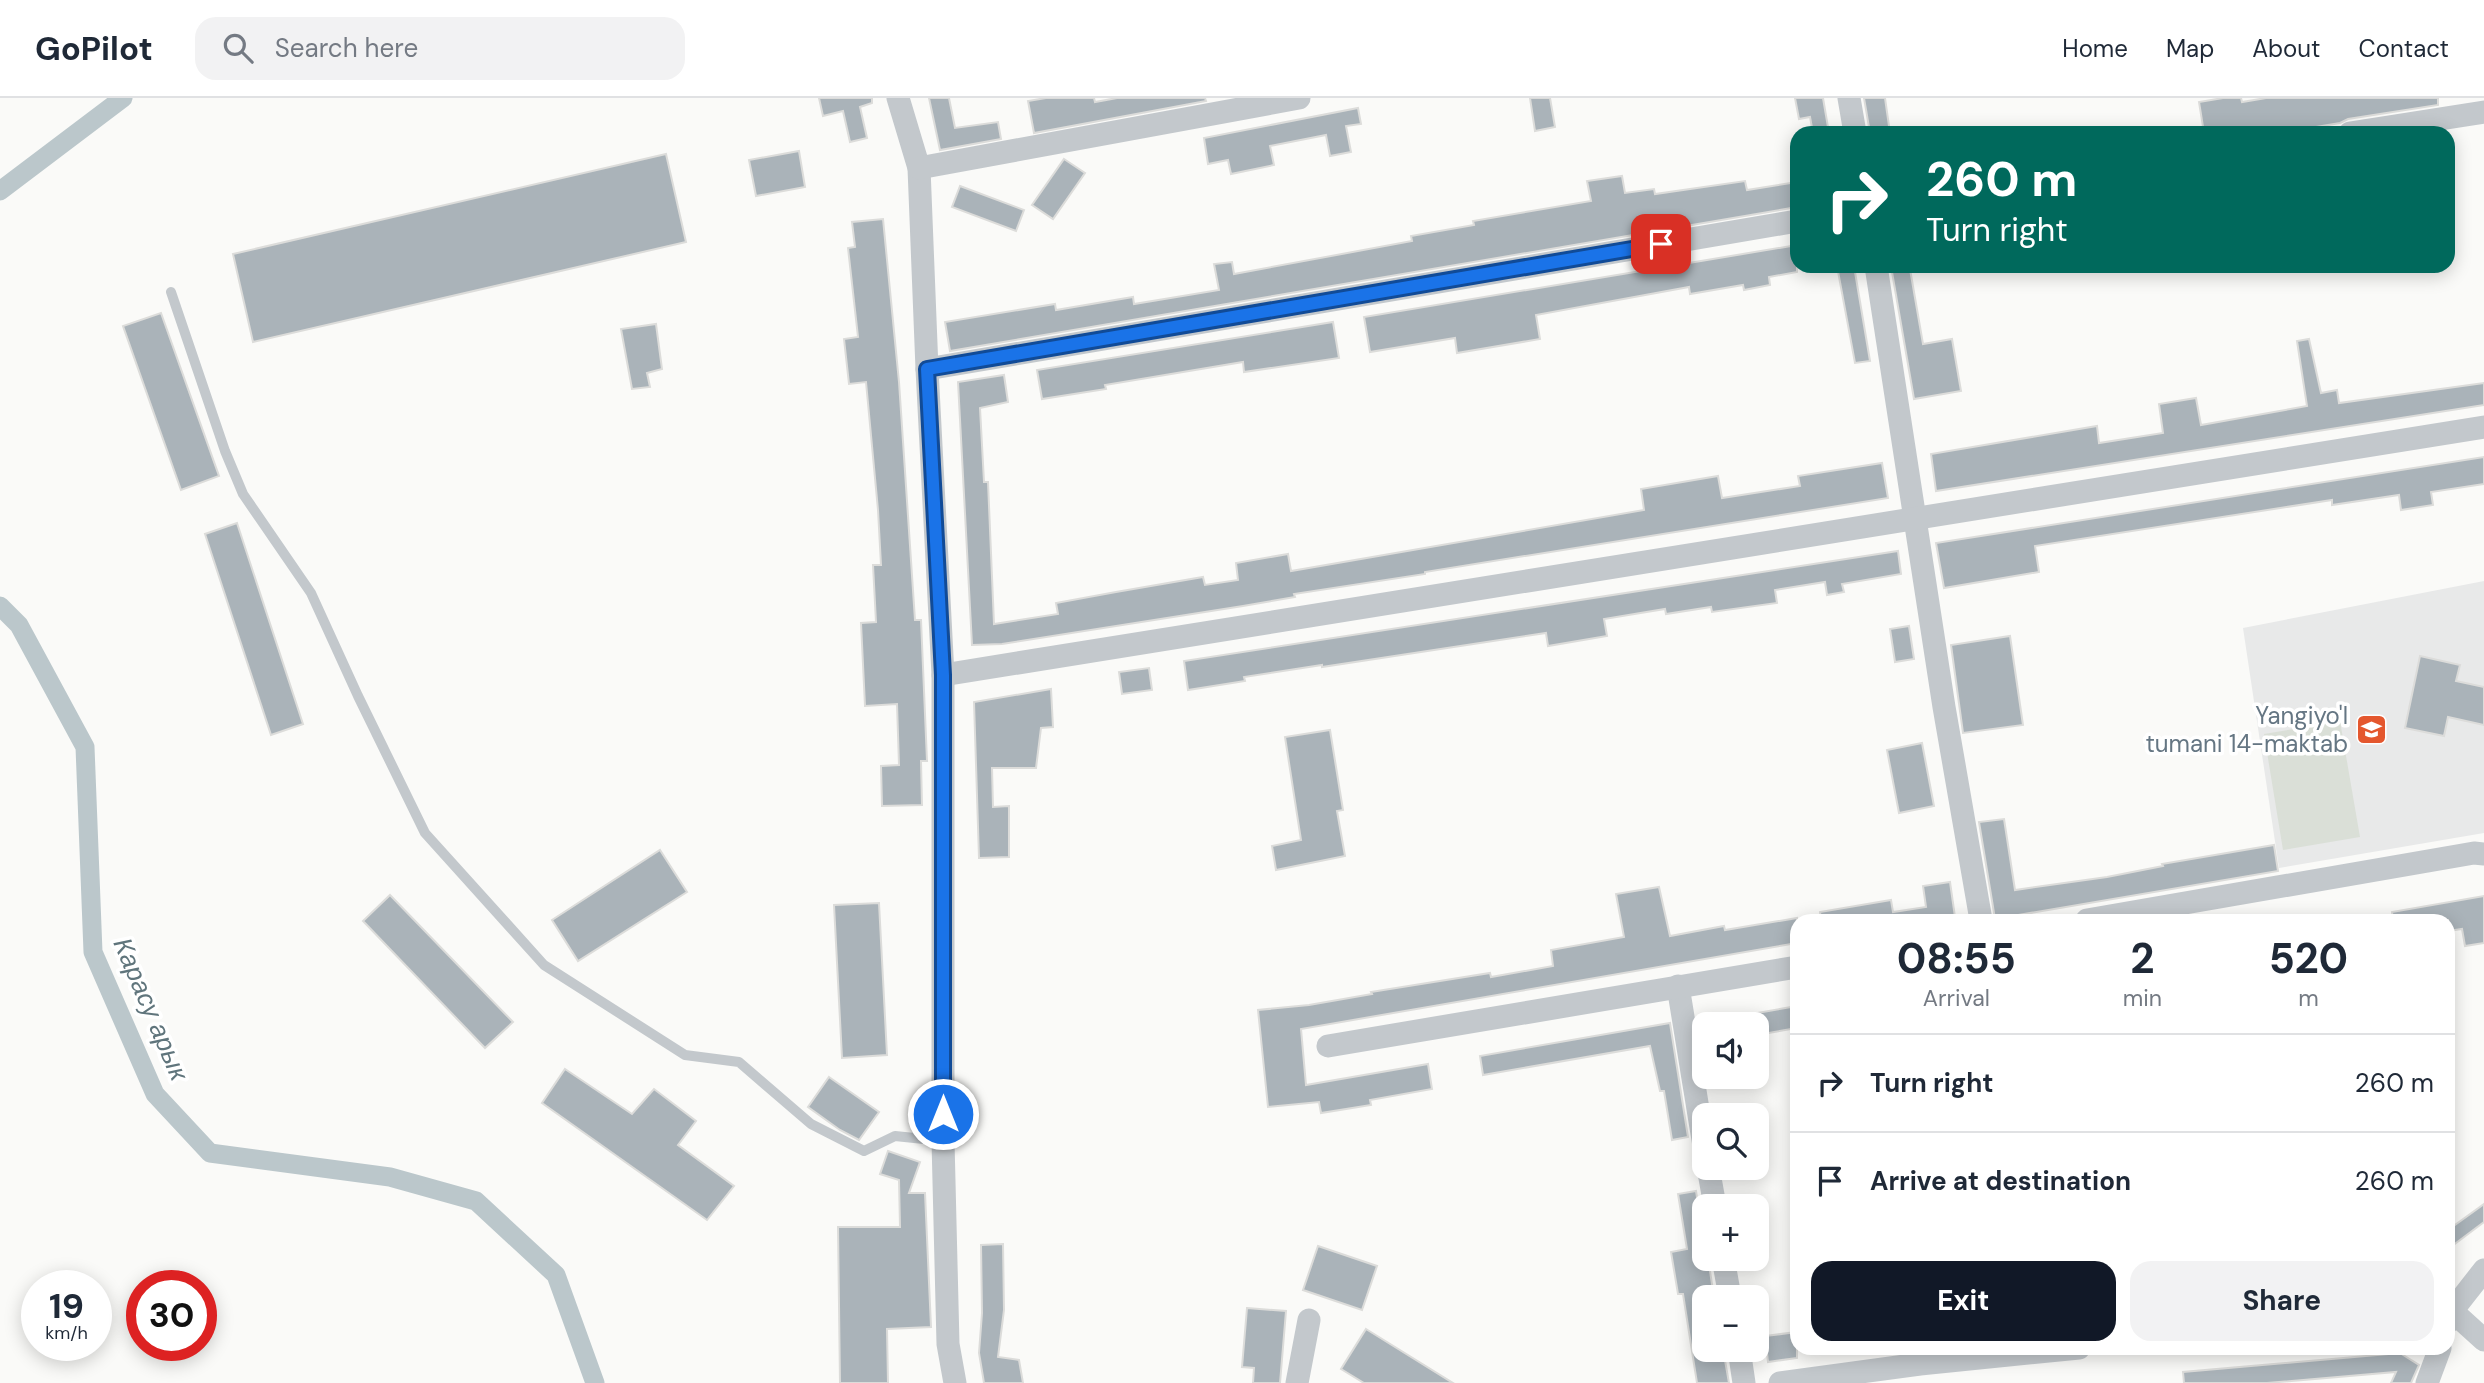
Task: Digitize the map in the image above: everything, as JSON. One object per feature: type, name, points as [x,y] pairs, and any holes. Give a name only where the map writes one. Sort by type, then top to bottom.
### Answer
[{"type":"street","points":[[898,98],[919,168],[943,675],[943,1141],[948,1344],[955,1383]]},
{"type":"street","points":[[919,168],[1299,98]]},
{"type":"street","points":[[1849,98],[1853,126]]},
{"type":"street","points":[[2395,126],[2484,112]]},
{"type":"street","points":[[927,369],[1790,222]]},
{"type":"street","points":[[1877,273],[1944,707],[1980,914]]},
{"type":"street","points":[[943,675],[2484,427]]},
{"type":"street","points":[[2122,914],[2474,853],[2484,854]]},
{"type":"street","points":[[1328,1046],[1790,968]]},
{"type":"street","points":[[1678,986],[1697,1103]]},
{"type":"street","points":[[2455,1307],[2484,1270]]},
{"type":"street","points":[[2455,1319],[2484,1340]]},
{"type":"street","points":[[1297,1383],[1309,1320]]},
{"type":"street","points":[[1780,1383],[2009,1355]]},
{"type":"street","points":[[2427,1383],[2437,1355]]},
{"type":"street","points":[[1741,1362],[1744,1383]]},
{"type":"lane","points":[[171,292],[225,451],[243,494],[311,593],[425,833],[544,965],[685,1055],[739,1062],[811,1124],[864,1151],[895,1136],[943,1141]]},
{"type":"shaded area","name":"Yangiyo'l tumani 14-maktab","points":[[2484,581],[2484,833],[2279,868],[2243,628]]},
{"type":"shaded area","points":[[2340,721],[2360,837],[2283,850],[2264,734]]},
{"type":"building","points":[[819,98],[872,98],[872,103],[860,107],[867,138],[850,142],[843,111],[823,116]]},
{"type":"building","points":[[929,98],[949,98],[955,128],[998,122],[1001,139],[940,150]]},
{"type":"building","points":[[1046,98],[1094,98],[1095,102],[1117,98],[1205,98],[1206,101],[1034,133],[1028,101]]},
{"type":"building","points":[[1530,98],[1550,98],[1555,127],[1535,131]]},
{"type":"building","points":[[1795,98],[1823,98],[1828,126],[1812,126],[1810,117],[1799,119]]},
{"type":"building","points":[[1864,98],[1885,98],[1889,126],[1869,126]]},
{"type":"building","points":[[2223,98],[2241,98],[2242,102],[2266,98],[2438,98],[2438,105],[2348,119],[2322,126],[2203,126],[2199,102]]},
{"type":"building","points":[[1358,108],[1361,124],[1346,126],[1351,152],[1330,156],[1326,135],[1270,146],[1274,165],[1231,174],[1228,160],[1208,164],[1204,138]]},
{"type":"building","points":[[799,151],[805,187],[756,196],[749,160]]},
{"type":"building","points":[[666,154],[686,242],[253,342],[233,254]]},
{"type":"building","points":[[1064,159],[1085,173],[1053,219],[1032,205]]},
{"type":"building","points":[[1622,176],[1625,193],[1654,189],[1655,194],[1745,181],[1747,190],[1790,183],[1790,208],[950,351],[945,322],[1055,304],[1056,310],[1133,297],[1134,304],[1219,290],[1214,264],[1232,262],[1234,274],[1412,241],[1411,236],[1474,225],[1473,221],[1591,201],[1587,181]]},
{"type":"building","points":[[960,186],[1024,210],[1016,231],[952,207]]},
{"type":"building","points":[[883,219],[899,382],[915,620],[921,620],[927,761],[921,761],[922,805],[882,806],[881,766],[899,765],[897,704],[865,706],[861,623],[876,622],[873,565],[881,565],[878,510],[866,382],[849,384],[844,339],[858,337],[848,248],[855,247],[852,222]]},
{"type":"building","points":[[1790,246],[1791,273],[1769,277],[1770,285],[1744,290],[1743,285],[1690,294],[1689,287],[1536,315],[1540,339],[1457,353],[1455,338],[1370,352],[1364,317]]},
{"type":"building","points":[[1838,273],[1855,273],[1870,361],[1855,363]]},
{"type":"building","points":[[1892,273],[1911,273],[1923,344],[1952,339],[1961,391],[1914,399]]},
{"type":"building","points":[[161,313],[219,476],[181,490],[123,326]]},
{"type":"building","points":[[1333,322],[1339,358],[1244,372],[1243,362],[1105,385],[1106,389],[1042,399],[1037,370]]},
{"type":"building","points":[[656,324],[662,369],[647,373],[650,387],[632,389],[621,329]]},
{"type":"building","points":[[2309,339],[2321,393],[2337,390],[2339,403],[2484,383],[2484,405],[1936,491],[1931,454],[2097,426],[2099,443],[2163,433],[2159,404],[2196,398],[2201,425],[2307,406],[2297,341]]},
{"type":"building","points":[[1004,375],[1008,402],[980,408],[984,482],[988,482],[994,624],[1058,614],[1056,603],[1116,592],[1203,577],[1205,585],[1238,580],[1236,563],[1288,554],[1291,571],[1644,510],[1641,489],[1718,476],[1722,498],[1800,486],[1798,476],[1882,463],[1888,498],[1425,572],[1294,594],[1295,597],[1243,606],[1002,644],[972,645],[958,382]]},
{"type":"building","points":[[2484,457],[2484,484],[2431,492],[2433,505],[2401,510],[2399,495],[2332,505],[2332,500],[2035,546],[2039,572],[1944,588],[1936,543]]},
{"type":"building","points":[[237,523],[303,724],[271,735],[205,534]]},
{"type":"building","points":[[1898,551],[1901,574],[1842,584],[1844,592],[1827,595],[1825,582],[1775,590],[1777,603],[1712,612],[1711,607],[1666,614],[1665,609],[1604,619],[1607,636],[1548,646],[1546,633],[1244,677],[1245,681],[1188,690],[1184,661]]},
{"type":"building","points":[[1909,626],[1914,659],[1895,662],[1890,629]]},
{"type":"building","points":[[2010,636],[2023,725],[1963,733],[1951,645]]},
{"type":"building","points":[[2420,656],[2460,665],[2456,681],[2484,687],[2484,725],[2448,717],[2444,736],[2405,728]]},
{"type":"building","points":[[1149,668],[1152,690],[1122,694],[1119,672]]},
{"type":"building","points":[[1051,689],[1053,727],[1041,728],[1036,768],[992,768],[993,807],[1009,806],[1009,857],[979,858],[974,702]]},
{"type":"building","points":[[1330,730],[1343,810],[1337,811],[1345,856],[1276,870],[1272,846],[1301,840],[1285,737]]},
{"type":"building","points":[[1922,743],[1934,806],[1899,813],[1887,750]]},
{"type":"building","points":[[2004,819],[2015,890],[2107,877],[2163,866],[2162,864],[2274,845],[2278,871],[2024,914],[1994,914],[1979,822]]},
{"type":"building","points":[[660,850],[687,892],[578,961],[552,920]]},
{"type":"building","points":[[1950,882],[1955,914],[1820,914],[1891,900],[1893,912],[1926,907],[1923,886]]},
{"type":"building","points":[[1659,887],[1670,936],[1724,926],[1725,930],[1790,919],[1790,944],[1301,1029],[1306,1085],[1428,1064],[1432,1089],[1370,1100],[1371,1105],[1321,1113],[1319,1102],[1268,1107],[1258,1010],[1309,1005],[1372,994],[1371,992],[1490,973],[1491,977],[1553,966],[1551,950],[1624,937],[1616,894]]},
{"type":"building","points":[[390,895],[513,1022],[485,1048],[363,921]]},
{"type":"building","points":[[2484,896],[2484,943],[2465,946],[2462,929],[2455,930],[2455,914],[2392,912]]},
{"type":"building","points":[[879,903],[887,1055],[842,1058],[834,905]]},
{"type":"building","points":[[1790,1007],[1790,1029],[1769,1033],[1769,1012],[1763,1012]]},
{"type":"building","points":[[1670,1023],[1688,1137],[1672,1140],[1664,1091],[1660,1091],[1650,1046],[1483,1075],[1480,1056]]},
{"type":"building","points":[[565,1069],[632,1114],[654,1089],[696,1121],[678,1145],[734,1186],[707,1220],[542,1103]]},
{"type":"building","points":[[829,1077],[879,1112],[859,1140],[808,1107]]},
{"type":"building","points":[[888,1151],[920,1162],[909,1193],[925,1193],[931,1327],[887,1329],[888,1383],[840,1383],[838,1227],[900,1227],[899,1180],[880,1174]]},
{"type":"building","points":[[1696,1191],[1696,1194],[1692,1194],[1692,1271],[1710,1271],[1712,1285],[1692,1285],[1692,1351],[1683,1294],[1678,1294],[1671,1252],[1687,1249],[1678,1194]]},
{"type":"building","points":[[2484,1204],[2484,1222],[2455,1244],[2455,1225]]},
{"type":"building","points":[[1003,1244],[1004,1310],[998,1357],[1019,1360],[1023,1383],[984,1383],[979,1353],[982,1313],[981,1245]]},
{"type":"building","points":[[1318,1246],[1377,1266],[1362,1310],[1303,1290]]},
{"type":"building","points":[[1247,1308],[1286,1311],[1280,1383],[1253,1383],[1254,1368],[1242,1367]]},
{"type":"building","points":[[1366,1329],[1453,1383],[1364,1383],[1341,1369]]},
{"type":"building","points":[[1790,1333],[1790,1355],[1797,1355],[1797,1358],[1769,1362],[1769,1336]]},
{"type":"building","points":[[2377,1355],[2403,1355],[2419,1365],[2411,1383],[2391,1383],[2396,1372],[2267,1383],[2184,1383],[2183,1372]]},
{"type":"building","points":[[1694,1362],[1725,1362],[1729,1383],[1697,1383]]},
{"type":"waterway","name":"Карасу арык","points":[[0,191],[123,98]]},
{"type":"waterway","name":"Карасу арык","points":[[0,606],[19,625],[85,747],[93,952],[155,1094],[210,1153],[390,1177],[476,1201],[556,1275],[595,1383]]},
{"type":"place","name":"Yangiyo'l tumani 14-maktab","points":[[2371,730]]},
{"type":"route","points":[[943,1114],[943,675],[927,369],[1661,244]]}]
